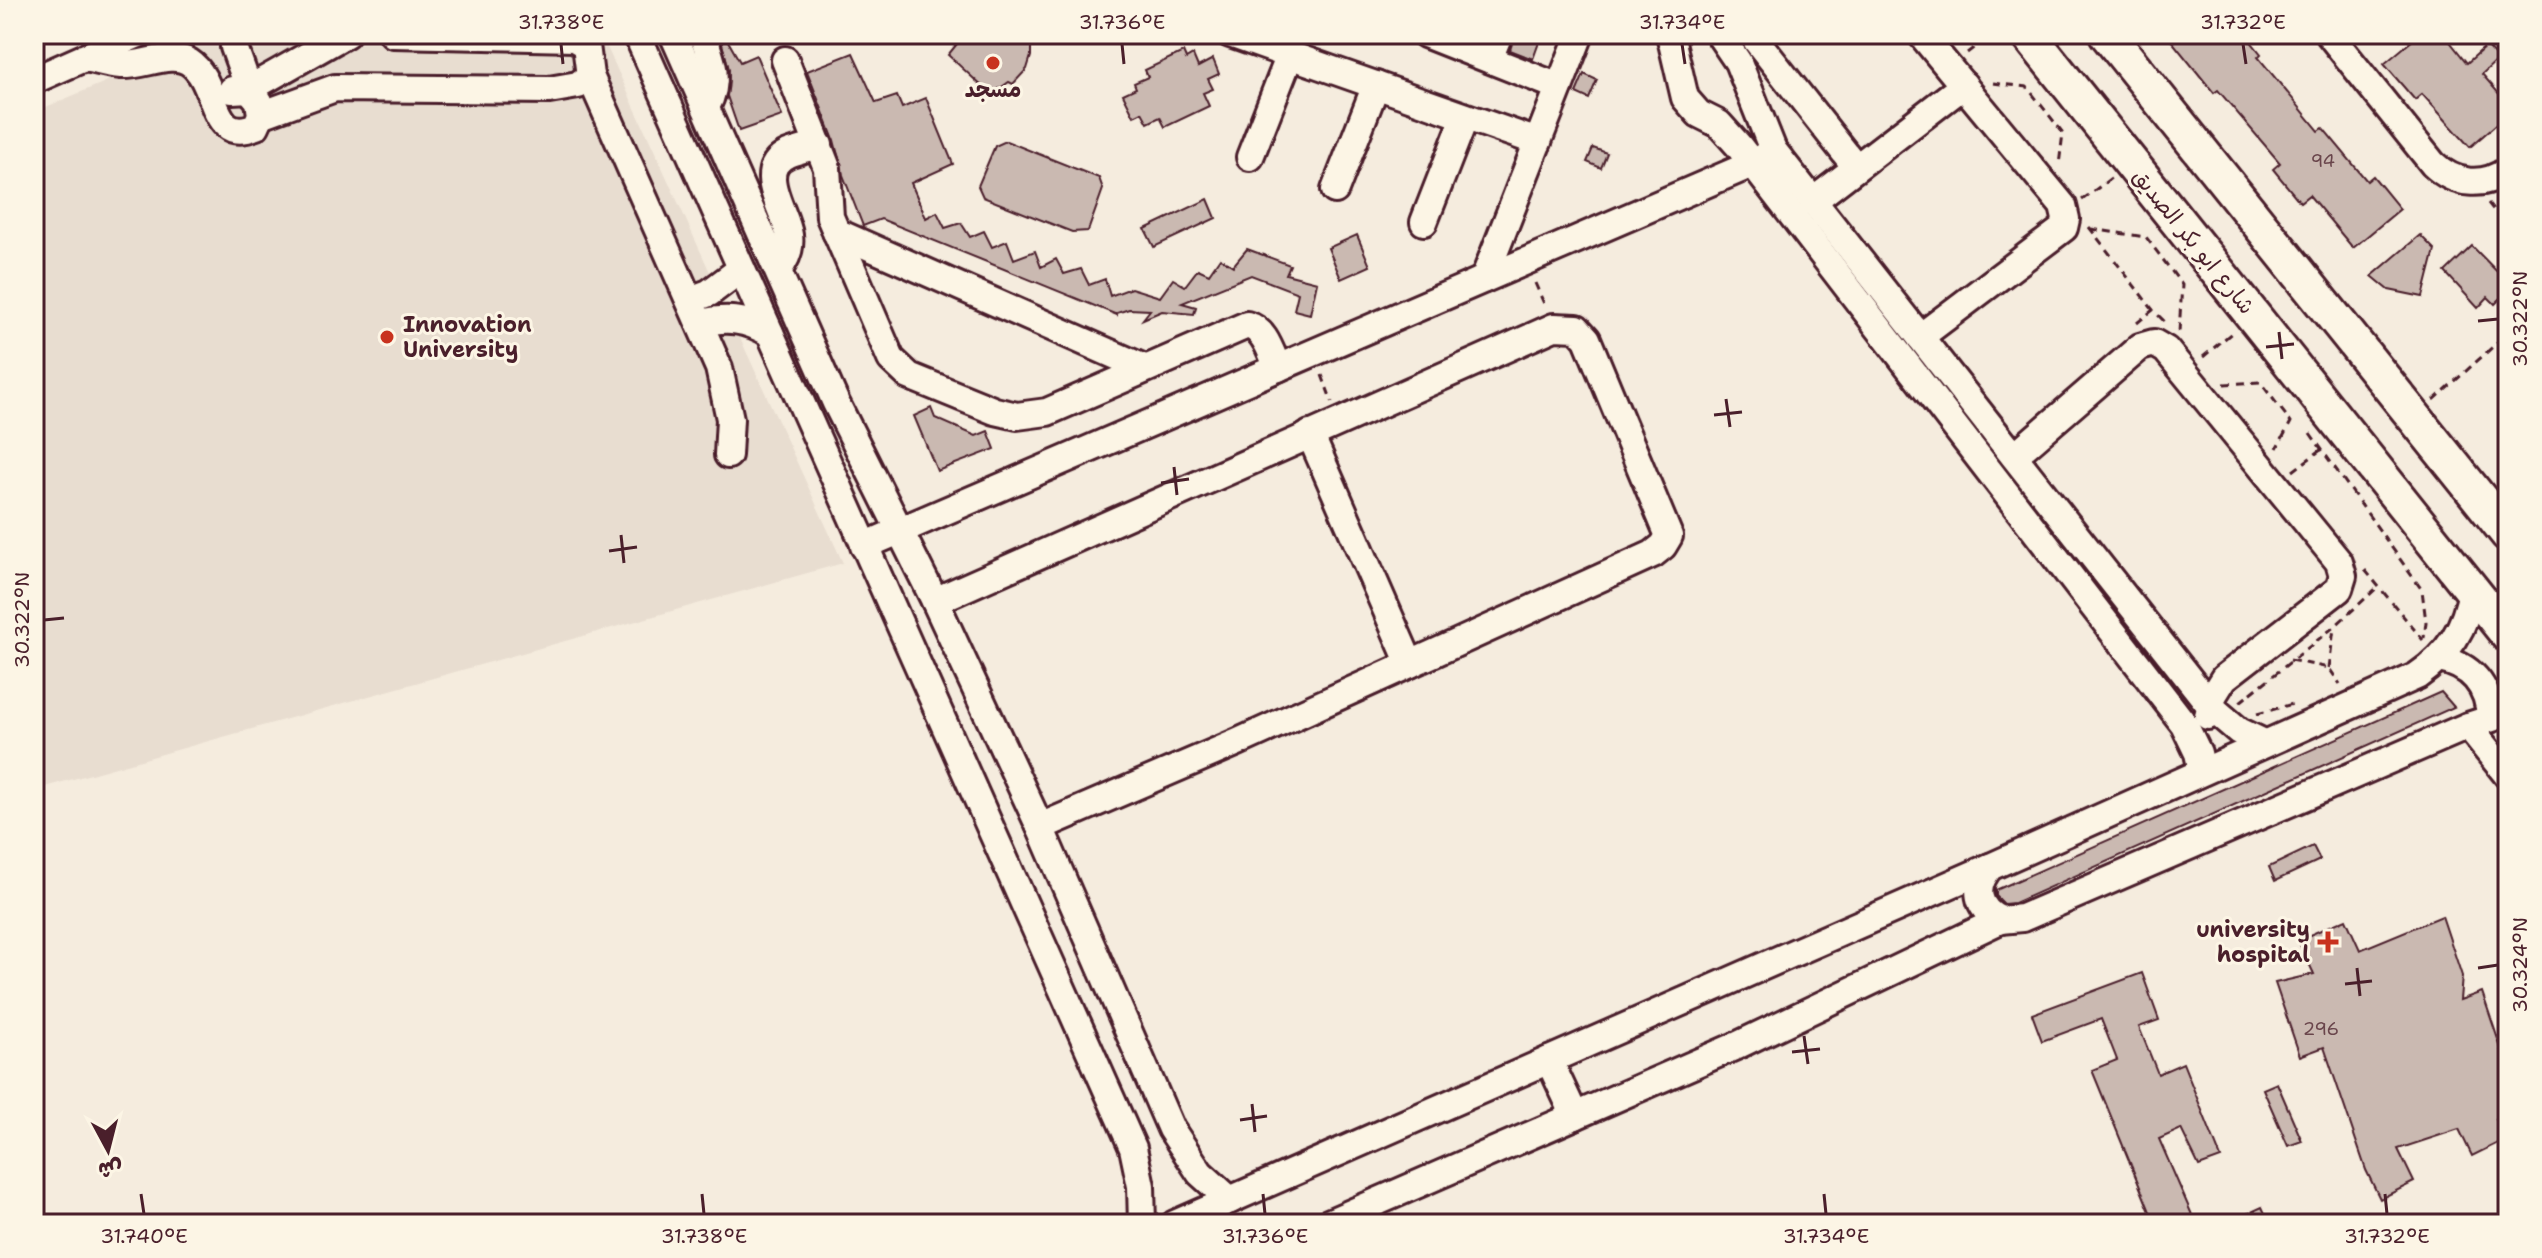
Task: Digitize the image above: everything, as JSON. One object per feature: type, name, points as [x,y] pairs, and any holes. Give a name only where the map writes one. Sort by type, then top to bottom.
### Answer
[{"type":"main road","name":"شارع ابو بكر الصديق","points":[[2028,34],[2508,635]]},
{"type":"main road","points":[[2107,34],[2508,534]]},
{"type":"street","points":[[34,80],[138,34]]},
{"type":"street","points":[[84,58],[123,66],[175,58],[189,62],[205,81],[220,119],[228,128],[241,132],[256,126],[261,115],[259,101],[249,89],[234,47],[240,34]]},
{"type":"street","points":[[216,105],[224,92],[237,88],[249,89],[346,34]]},
{"type":"street","points":[[393,34],[574,38],[586,45],[590,76],[719,368],[730,419],[728,455]]},
{"type":"street","points":[[637,34],[1133,1148],[1141,1186],[1142,1224]]},
{"type":"street","points":[[673,34],[836,403],[935,601],[1040,827],[1179,1143],[1200,1173],[1230,1200]]},
{"type":"street","points":[[702,34],[715,79],[714,90],[706,107]]},
{"type":"street","points":[[1231,34],[1538,142]]},
{"type":"street","points":[[1425,34],[1559,87]]},
{"type":"street","points":[[1489,59],[1499,34]]},
{"type":"street","points":[[1484,279],[1580,34]]},
{"type":"street","points":[[1670,34],[1685,98],[1699,114],[1719,124],[1763,157],[1813,201],[2014,456],[2215,697],[2227,723],[2264,743]]},
{"type":"street","points":[[1719,34],[1738,62],[1763,157],[2184,724],[2198,753],[2202,771]]},
{"type":"street","points":[[1755,34],[1756,40],[1856,167]]},
{"type":"street","points":[[1920,337],[2064,228],[2065,223],[2063,206],[1970,76],[1921,34]]},
{"type":"street","points":[[2337,37],[2433,164],[2444,174],[2471,183],[2485,181],[2508,170]]},
{"type":"street","points":[[1250,157],[1290,55]]},
{"type":"street","points":[[785,60],[827,168],[829,213],[836,232],[891,359],[909,376],[995,411],[1027,416],[1047,412],[1247,325],[1259,330],[1278,368]]},
{"type":"street","points":[[261,115],[335,88],[549,90],[578,85],[590,76]]},
{"type":"street","points":[[1813,201],[1970,76]]},
{"type":"street","points":[[1335,190],[1376,85]]},
{"type":"street","points":[[1424,222],[1465,117]]},
{"type":"street","points":[[778,270],[787,255],[790,236],[772,186],[773,170],[788,154],[819,145]]},
{"type":"street","points":[[864,546],[1763,157]]},
{"type":"street","points":[[836,232],[1144,368]]},
{"type":"street","points":[[695,312],[709,293],[741,269]]},
{"type":"street","points":[[695,312],[752,322],[770,333]]},
{"type":"street","points":[[935,601],[1554,327],[1577,328],[1587,339],[1669,536],[1663,546],[1653,554],[1238,742],[1040,827]]},
{"type":"street","points":[[2014,456],[2140,347],[2154,343],[2166,350],[2339,562],[2343,576],[2339,589],[2215,697],[2206,720],[2184,724]]},
{"type":"street","points":[[1310,434],[1410,664]]},
{"type":"street","points":[[1175,1224],[2417,676],[2426,649],[2456,637],[2464,622],[2472,590]]},
{"type":"street","points":[[2426,649],[2460,665],[2477,678],[2487,697],[2489,719],[2508,776]]},
{"type":"street","points":[[915,660],[928,672],[946,676],[957,665],[957,650]]},
{"type":"street","points":[[1326,1224],[1736,1046],[2000,920],[2022,918],[2489,719]]},
{"type":"street","points":[[960,761],[962,746],[968,736],[980,732],[1001,744]]},
{"type":"street","points":[[1990,867],[1978,886],[1978,897],[1982,907],[2000,920]]},
{"type":"street","points":[[1063,993],[1103,972]]},
{"type":"street","points":[[1549,1060],[1575,1116]]},
{"type":"path","points":[[1992,34],[1970,76],[2027,87],[2063,133],[2058,171]]},
{"type":"path","points":[[2073,207],[2111,178],[2103,168]]},
{"type":"path","points":[[2471,183],[2508,228]]},
{"type":"path","points":[[2091,229],[2146,237],[2182,285],[2178,340],[2172,331]]},
{"type":"path","points":[[1526,261],[1554,327]]},
{"type":"path","points":[[2129,329],[2153,310],[2165,323]]},
{"type":"path","points":[[2196,362],[2234,331]]},
{"type":"path","points":[[2416,416],[2508,333]]},
{"type":"path","points":[[1313,353],[1339,421]]},
{"type":"path","points":[[2213,384],[2260,382],[2291,422],[2271,458]]},
{"type":"path","points":[[2303,423],[2422,590],[2426,649]]},
{"type":"path","points":[[2286,476],[2322,449]]},
{"type":"path","points":[[2358,562],[2426,649]]},
{"type":"path","points":[[2215,697],[2234,707],[2334,627],[2379,586]]},
{"type":"path","points":[[2331,691],[2342,687],[2329,668],[2334,627]]},
{"type":"path","points":[[2290,660],[2329,668]]},
{"type":"path","points":[[2255,715],[2307,700]]},
{"type":"shaded area","name":"Innovation University","points":[[219,34],[601,34],[843,563],[34,790],[34,112]]},
{"type":"building","points":[[724,34],[740,62],[756,55],[782,116],[739,131],[727,96],[729,69],[720,37]]},
{"type":"building","name":"مسجد","points":[[965,34],[1024,34],[1031,41],[1027,69],[1013,84],[1009,82],[999,89],[985,89],[948,55]]},
{"type":"building","points":[[1515,34],[1542,34],[1533,59],[1510,50]]},
{"type":"building","points":[[2166,34],[2245,34],[2261,54],[2258,57],[2319,131],[2323,128],[2367,181],[2373,176],[2400,209],[2353,248],[2309,195],[2300,202],[2273,169],[2280,163],[2218,90],[2214,93]]},
{"type":"building","points":[[2420,34],[2444,34],[2467,63],[2486,46],[2498,59],[2482,74],[2508,104],[2508,114],[2470,147],[2422,94],[2415,100],[2384,64]]},
{"type":"building","points":[[1183,52],[1186,59],[1193,55],[1198,67],[1213,59],[1219,74],[1208,79],[1213,89],[1203,93],[1209,106],[1165,127],[1160,117],[1148,123],[1142,112],[1134,116],[1123,94],[1136,88],[1134,83],[1148,77],[1145,70]]},
{"type":"building","points":[[853,53],[876,103],[897,96],[902,108],[926,98],[953,164],[911,183],[926,218],[937,212],[945,228],[961,223],[970,237],[984,231],[992,247],[1007,241],[1014,259],[1035,251],[1041,267],[1056,259],[1064,274],[1081,269],[1089,285],[1105,279],[1110,296],[1131,288],[1160,297],[1173,279],[1185,286],[1198,269],[1209,274],[1220,258],[1233,266],[1247,249],[1290,265],[1286,274],[1317,282],[1310,314],[1294,310],[1298,293],[1251,275],[1182,303],[1196,307],[1194,314],[1162,311],[1143,319],[1150,310],[1129,309],[1117,315],[881,219],[863,226],[807,71]]},
{"type":"building","points":[[1584,74],[1597,80],[1589,99],[1576,93]]},
{"type":"building","points":[[1006,141],[1099,178],[1103,189],[1088,231],[1072,232],[983,197],[978,186],[995,146]]},
{"type":"building","points":[[1593,148],[1607,153],[1601,168],[1587,162]]},
{"type":"building","points":[[1208,199],[1216,218],[1154,247],[1145,229]]},
{"type":"building","points":[[1357,235],[1370,266],[1341,279],[1328,248]]},
{"type":"building","points":[[2420,235],[2435,250],[2423,297],[2389,290],[2372,276]]},
{"type":"building","points":[[2472,246],[2508,283],[2508,291],[2495,304],[2488,297],[2478,308],[2445,272]]},
{"type":"building","points":[[931,408],[935,418],[976,436],[988,431],[995,449],[937,471],[914,416]]},
{"type":"building","points":[[2441,692],[2454,707],[2014,903],[2004,904],[1996,896],[1996,890]]},
{"type":"building","points":[[2313,846],[2320,860],[2275,881],[2269,867]]},
{"type":"building","points":[[2442,916],[2462,976],[2460,1000],[2482,992],[2508,1069],[2507,1115],[2496,1119],[2506,1139],[2472,1156],[2459,1129],[2398,1149],[2414,1182],[2380,1199],[2366,1170],[2324,1047],[2300,1056],[2275,983],[2314,974],[2298,940],[2346,919],[2360,950]]},
{"type":"building","points":[[2142,973],[2159,1020],[2139,1027],[2158,1074],[2183,1063],[2221,1158],[2199,1166],[2181,1129],[2159,1139],[2196,1224],[2155,1224],[2092,1070],[2117,1060],[2101,1019],[2042,1041],[2032,1014]]},
{"type":"building","points":[[2277,1083],[2302,1141],[2288,1146],[2263,1089]]},
{"type":"building","points":[[2262,1207],[2268,1220],[2260,1224],[2225,1224]]},
{"type":"place","name":"مسجد","points":[[993,63]]},
{"type":"place","name":"Innovation University","points":[[387,337]]},
{"type":"place","name":"university hospital","points":[[2328,942]]}]
